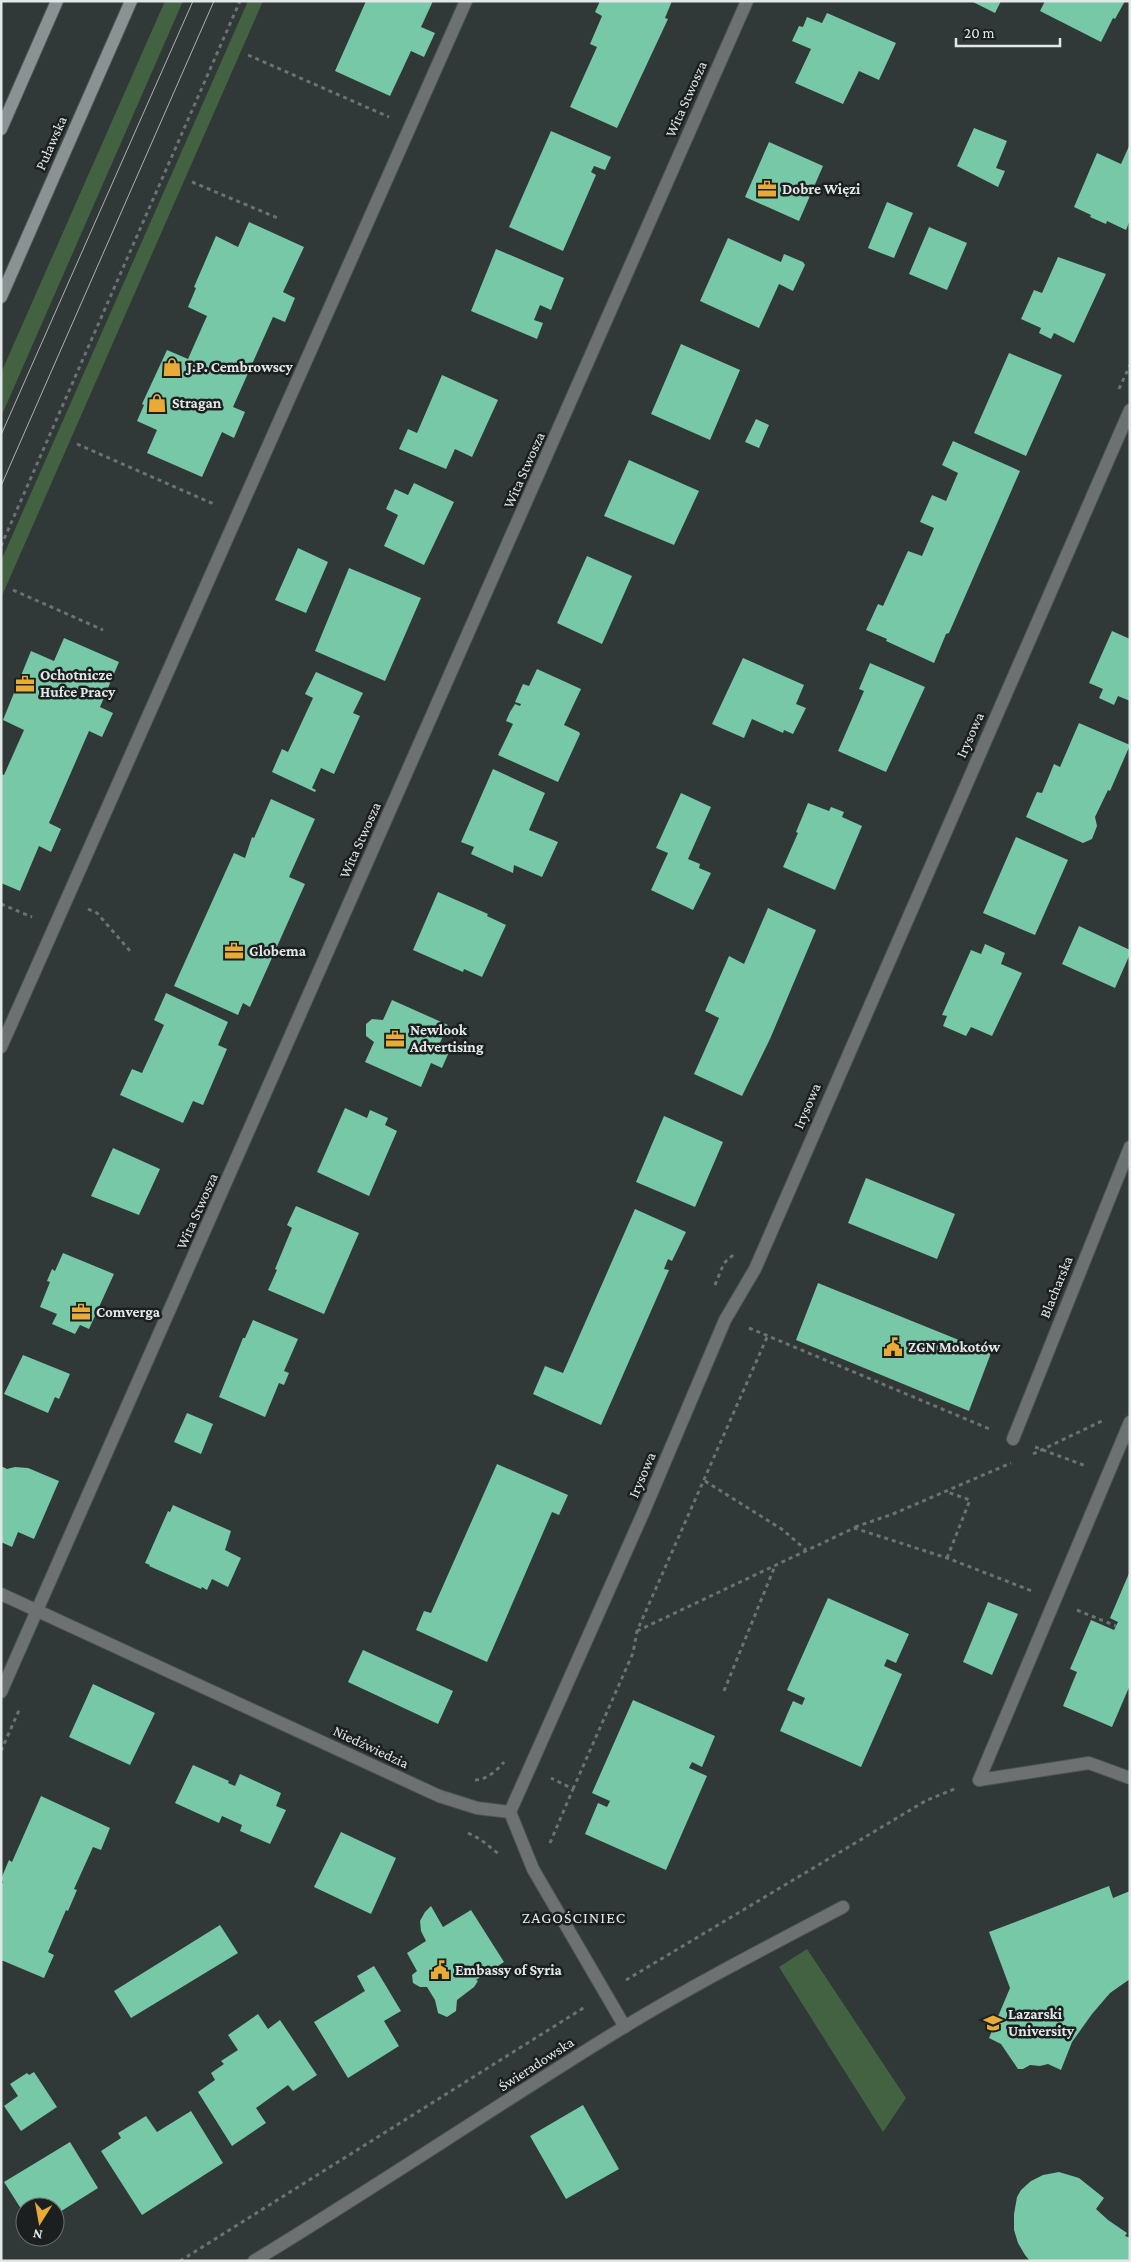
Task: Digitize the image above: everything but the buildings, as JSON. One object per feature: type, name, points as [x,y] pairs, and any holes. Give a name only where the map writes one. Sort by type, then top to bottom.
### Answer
[{"type":"main road","points":[[1,129],[58,1]]},
{"type":"main road","name":"Puławska","points":[[1,297],[131,1]]},
{"type":"street","points":[[1,1047],[466,1]]},
{"type":"street","name":"Wita Stwosza","points":[[1,1692],[165,1324],[747,1]]},
{"type":"street","name":"Irysowa","points":[[510,1812],[644,1511],[725,1320],[755,1269],[1130,410]]},
{"type":"street","name":"Blacharska","points":[[1013,1439],[1125,1170],[1130,1148]]},
{"type":"street","points":[[979,1780],[1106,1474],[1130,1422]]},
{"type":"street","name":"Niedźwiedzia","points":[[1,1594],[439,1796],[477,1808],[510,1812]]},
{"type":"street","points":[[979,1780],[1089,1764],[1130,1778]]},
{"type":"street","points":[[510,1812],[533,1869],[625,2027]]},
{"type":"street","name":"Świeradowska","points":[[254,2261],[341,2208],[625,2027],[738,1963],[842,1908]]},
{"type":"path","points":[[1,546],[240,1]]},
{"type":"path","points":[[248,55],[410,126]]},
{"type":"path","points":[[192,182],[280,218]]},
{"type":"path","points":[[1118,392],[1130,365]]},
{"type":"path","points":[[77,444],[238,515]]},
{"type":"path","points":[[13,590],[103,630]]},
{"type":"path","points":[[67,900],[97,913],[131,952]]},
{"type":"path","points":[[1,904],[55,928]]},
{"type":"path","points":[[713,1289],[724,1263],[736,1253]]},
{"type":"path","points":[[725,1320],[768,1335],[1013,1439],[1106,1474]]},
{"type":"path","points":[[550,1851],[550,1841],[633,1653],[637,1631],[768,1335]]},
{"type":"path","points":[[1026,1457],[1108,1418]]},
{"type":"path","points":[[637,1631],[854,1528],[1017,1461]]},
{"type":"path","points":[[705,1481],[783,1530],[806,1550]]},
{"type":"path","points":[[947,1491],[970,1500],[947,1558]]},
{"type":"path","points":[[854,1528],[947,1558],[1116,1626]]},
{"type":"path","points":[[724,1691],[775,1566]]},
{"type":"path","points":[[472,1780],[480,1780],[496,1772],[507,1758],[573,1789]]},
{"type":"path","points":[[619,1973],[624,1981],[927,1800],[979,1780]]},
{"type":"path","points":[[464,1831],[480,1839],[507,1861]]},
{"type":"path","points":[[180,2261],[591,2004],[604,1993]]},
{"type":"green space","points":[[165,1],[183,1],[1,417],[1,373]]},
{"type":"green space","points":[[248,1],[263,1],[1,598],[1,561]]},
{"type":"green space","points":[[807,1949],[906,2098],[883,2132],[779,1967]]},
{"type":"tram line","points":[[1,435],[193,1]]},
{"type":"tram line","points":[[1,486],[214,1]]},
{"type":"place","name":"Dobre Więzi","points":[[767,189]]},
{"type":"place","name":"J.P. Cembrowscy","points":[[172,367]]},
{"type":"place","name":"Stragan","points":[[157,403]]},
{"type":"place","name":"Ochotnicze Hufce Pracy","points":[[25,684]]},
{"type":"place","name":"Globema","points":[[234,951]]},
{"type":"place","name":"Newlook Advertising","points":[[395,1039]]},
{"type":"place","name":"Comverga","points":[[81,1312]]},
{"type":"place","name":"ZGN Mokotów","points":[[893,1347]]},
{"type":"place","name":"Embassy of Syria","points":[[440,1970]]},
{"type":"place","name":"Lazarski University","points":[[993,2023]]},
{"type":"district","name":"ZAGOŚCINIEC","points":[[574,1917]]}]
